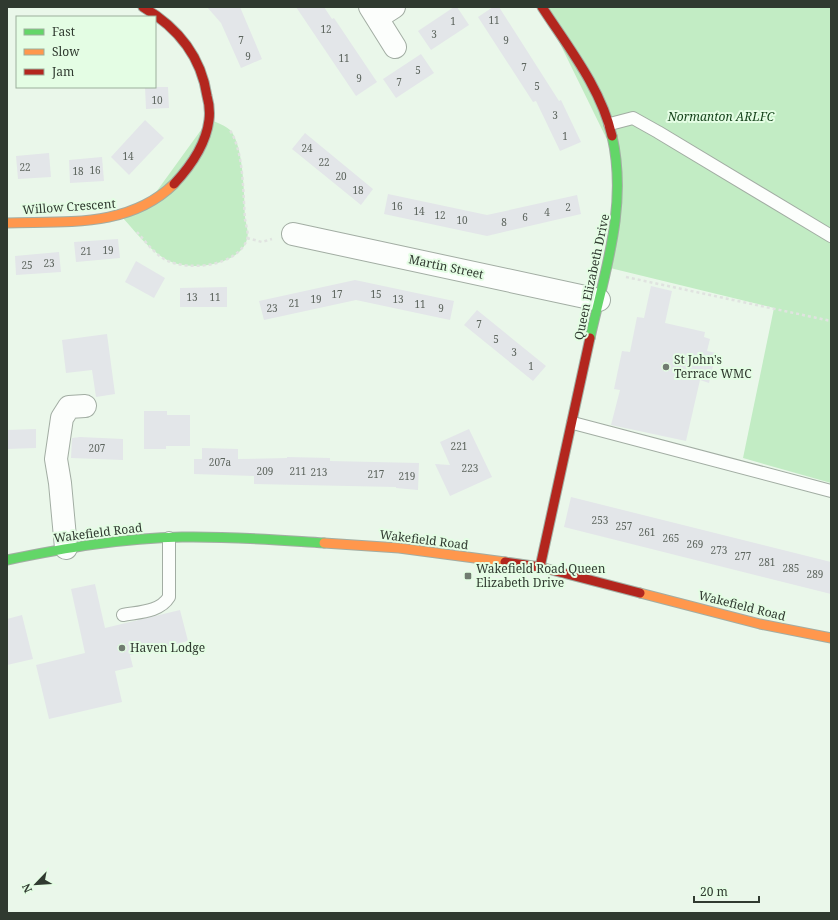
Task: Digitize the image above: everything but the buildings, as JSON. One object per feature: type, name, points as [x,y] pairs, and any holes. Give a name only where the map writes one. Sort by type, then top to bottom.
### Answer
[{"type":"street","name":"Willow Crescent","points":[[7,223],[121,216],[146,206],[170,188],[189,166],[203,142],[209,119],[206,88],[199,63],[181,36],[158,15],[143,7]]},
{"type":"street","name":"Queen Elizabeth Drive","points":[[540,567],[605,273],[617,215],[620,188],[618,162],[610,124],[604,108],[590,82],[542,7]]},
{"type":"street","points":[[380,11],[395,48]]},
{"type":"street","name":"Martin Street","points":[[293,234],[599,300]]},
{"type":"street","points":[[66,548],[60,482],[56,459],[62,418],[69,407],[85,406]]},
{"type":"street","name":"Wakefield Road","points":[[7,560],[66,548],[140,539],[169,538],[269,540],[399,548],[540,567],[760,624],[831,638]]},
{"type":"lane","points":[[610,124],[633,118],[831,236]]},
{"type":"lane","points":[[573,423],[831,491]]},
{"type":"lane","points":[[123,615],[156,609],[165,604],[169,597],[169,538]]},
{"type":"path","points":[[121,216],[152,249],[168,261],[189,265],[213,265],[228,260],[240,251],[247,238],[244,181],[236,143],[230,130],[209,119]]},
{"type":"path","points":[[605,273],[831,322]]},
{"type":"green space","name":"Normanton ARLFC","points":[[542,7],[831,7],[831,483],[743,458],[774,308],[606,267],[618,162]]},
{"type":"green space","points":[[209,119],[231,131],[239,149],[244,185],[245,217],[248,237],[243,248],[225,261],[200,266],[176,264],[160,256],[154,251],[121,216],[146,206]]},
{"type":"traffic: fast","points":[[590,338],[608,263],[616,213],[616,162],[612,136]]},
{"type":"traffic: fast","points":[[7,560],[50,551],[138,539],[217,537],[324,543]]},
{"type":"traffic: slow","points":[[7,223],[74,221],[117,215],[137,208],[156,198],[174,184]]},
{"type":"traffic: slow","points":[[324,543],[399,548],[505,562]]},
{"type":"traffic: slow","points":[[640,593],[760,624],[831,638]]},
{"type":"traffic: jam","points":[[143,7],[177,33],[186,44],[199,68],[204,82],[208,102],[209,120],[205,138],[191,163],[174,184]]},
{"type":"traffic: jam","points":[[542,7],[583,68],[600,101],[612,136]]},
{"type":"traffic: jam","points":[[540,567],[590,338]]},
{"type":"traffic: jam","points":[[505,562],[540,567],[640,593]]},
{"type":"place","name":"St John's Terrace WMC","points":[[666,367]]},
{"type":"place","name":"Wakefield Road Queen Elizabeth Drive","points":[[468,576]]},
{"type":"place","name":"Haven Lodge","points":[[122,648]]}]
